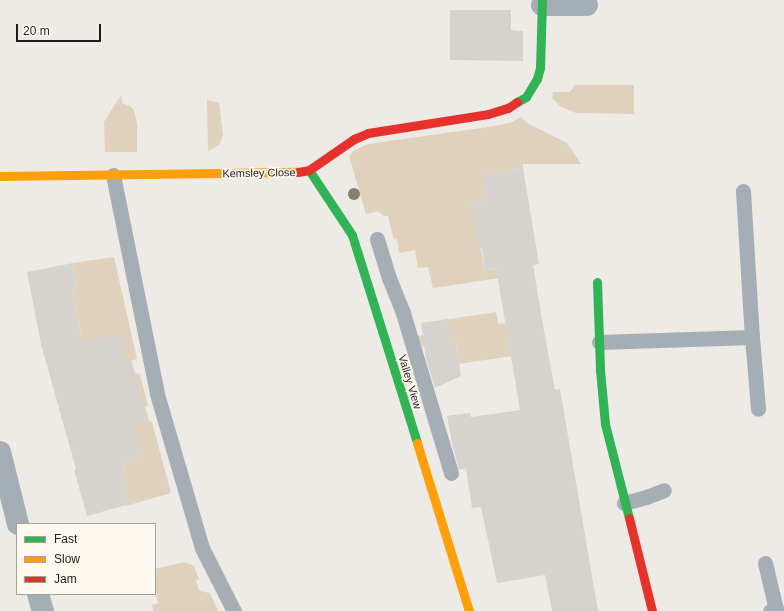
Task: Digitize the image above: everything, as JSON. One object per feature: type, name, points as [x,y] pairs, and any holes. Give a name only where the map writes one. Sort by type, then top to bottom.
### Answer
[{"type":"street","name":"Kemsley Close","points":[[0,176],[290,174],[310,170],[360,136],[488,114],[518,103],[531,90],[539,73],[542,3],[587,5]]},
{"type":"street","name":"Valley View","points":[[310,170],[352,235],[469,611]]},
{"type":"street","points":[[597,282],[599,342],[605,424],[652,611]]},
{"type":"street","points":[[0,452],[18,523]]},
{"type":"street","points":[[38,595],[43,611]]},
{"type":"lane","points":[[113,175],[157,394],[202,548],[234,611]]},
{"type":"lane","points":[[743,190],[758,409]]},
{"type":"lane","points":[[377,239],[389,278],[403,313],[440,441],[451,473]]},
{"type":"lane","points":[[599,342],[752,337]]},
{"type":"lane","points":[[418,448],[440,441]]},
{"type":"lane","points":[[624,503],[664,490]]},
{"type":"lane","points":[[766,563],[776,609],[770,611]]},
{"type":"shaded area","points":[[575,85],[634,85],[634,114],[576,113],[560,106],[552,98],[553,92],[570,92]]},
{"type":"shaded area","points":[[121,95],[122,103],[130,106],[134,110],[137,124],[137,152],[105,152],[104,122]]},
{"type":"shaded area","points":[[207,100],[219,103],[223,135],[219,145],[208,151]]},
{"type":"shaded area","points":[[521,117],[527,123],[567,143],[581,164],[523,164],[523,168],[482,175],[486,200],[471,202],[485,270],[499,268],[500,278],[433,288],[428,267],[418,268],[415,250],[399,253],[397,239],[394,240],[388,216],[384,216],[378,211],[366,214],[349,156],[353,151],[368,144],[488,127],[510,123]]},
{"type":"shaded area","points":[[114,257],[137,359],[131,361],[135,373],[140,374],[148,406],[145,407],[149,421],[152,422],[171,493],[126,506],[120,484],[127,482],[122,461],[142,456],[46,359],[41,344],[81,335],[72,288],[77,287],[73,263]]},
{"type":"shaded area","points":[[496,312],[498,324],[506,323],[512,356],[445,366],[444,357],[458,354],[456,342],[425,347],[419,345],[417,336],[439,333],[443,320]]},
{"type":"shaded area","points":[[184,562],[194,566],[199,579],[196,580],[199,591],[210,593],[218,611],[153,611],[152,605],[158,603],[156,595],[156,569]]},
{"type":"building","points":[[450,10],[511,10],[511,30],[523,31],[523,61],[450,60]]},
{"type":"building","points":[[523,168],[539,264],[533,265],[543,325],[555,390],[560,389],[598,611],[552,611],[545,575],[497,583],[481,507],[472,508],[466,468],[459,470],[447,416],[470,413],[471,417],[520,410],[496,268],[485,270],[482,248],[478,249],[470,202],[486,200],[481,175]]},
{"type":"building","points":[[73,263],[77,287],[72,288],[82,341],[119,334],[126,362],[131,361],[149,422],[133,426],[142,456],[122,461],[127,482],[124,483],[130,504],[87,516],[74,470],[76,469],[41,344],[27,272]]},
{"type":"building","points":[[448,319],[451,343],[456,342],[461,376],[435,388],[426,359],[421,323]]},
{"type":"traffic: fast","points":[[517,102],[526,97],[537,79],[540,68],[542,0]]},
{"type":"traffic: fast","points":[[309,170],[352,235],[417,443]]},
{"type":"traffic: fast","points":[[597,282],[600,370],[605,424],[629,518]]},
{"type":"traffic: slow","points":[[0,176],[298,172]]},
{"type":"traffic: slow","points":[[417,443],[469,611]]},
{"type":"traffic: jam","points":[[298,172],[309,170],[354,139],[368,133],[488,114],[508,108],[517,102]]},
{"type":"traffic: jam","points":[[629,518],[652,611]]}]
